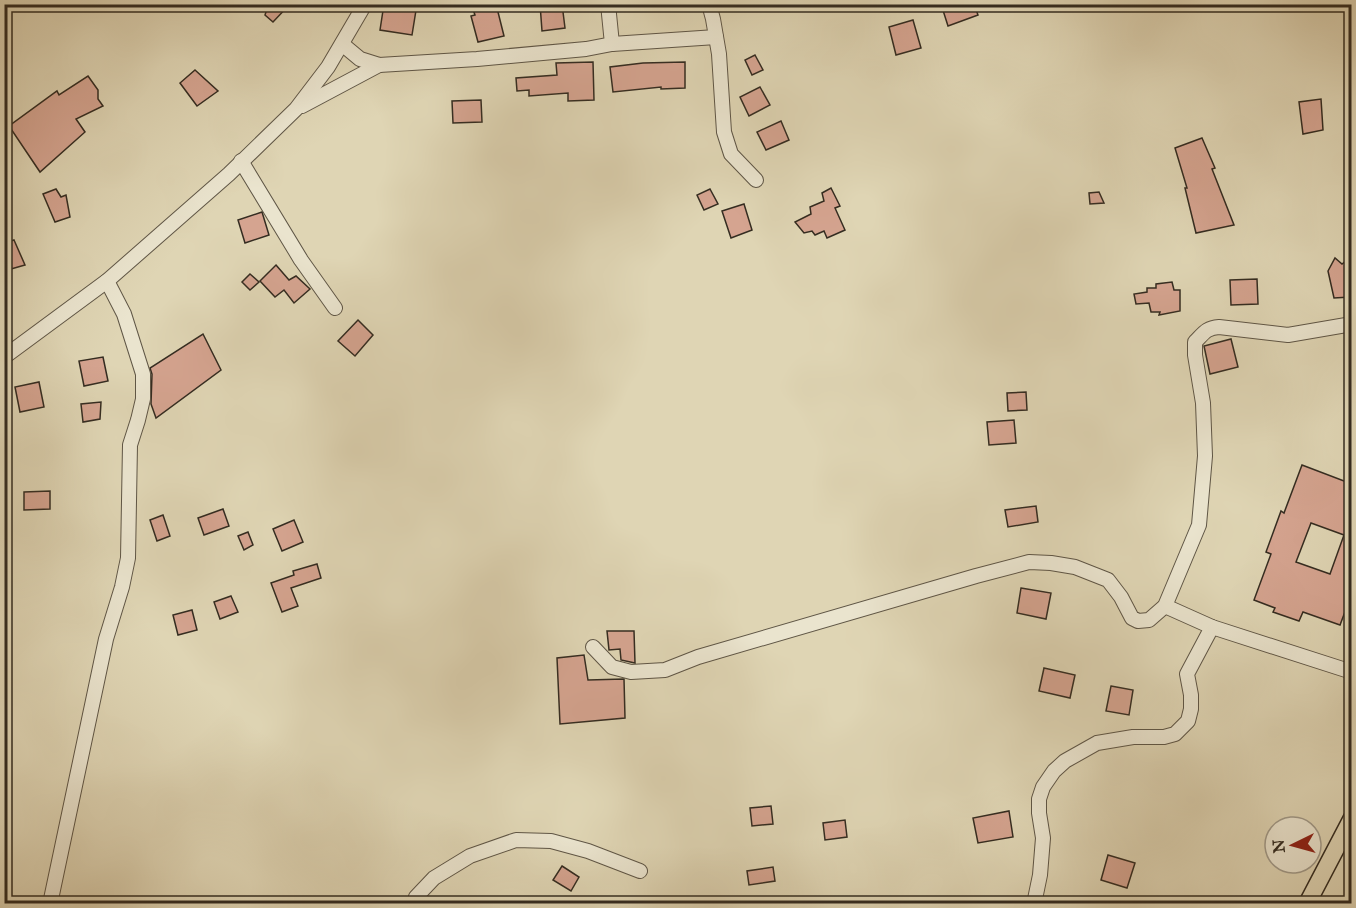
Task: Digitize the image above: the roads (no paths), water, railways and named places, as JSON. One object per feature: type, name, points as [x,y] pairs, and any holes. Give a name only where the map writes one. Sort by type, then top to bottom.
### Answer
[{"type":"main road","points":[[1307,903],[1352,818]]},
{"type":"street","points":[[4,357],[107,282],[188,211],[297,109],[328,67],[365,4]]},
{"type":"street","points":[[609,4],[612,44]]},
{"type":"street","points":[[709,4],[719,54],[724,132],[731,154],[756,180]]},
{"type":"street","points":[[342,44],[360,60],[379,65],[586,50],[612,44],[716,37]]},
{"type":"street","points":[[297,109],[379,65]]},
{"type":"street","points":[[242,161],[334,308]]},
{"type":"street","points":[[50,903],[106,639],[122,587],[128,558],[130,445],[143,399],[143,374],[124,314],[107,282]]},
{"type":"street","points":[[594,647],[612,667],[631,672],[665,670],[698,657],[1029,562],[1075,567],[1108,580],[1131,618],[1138,621],[1149,620],[1165,606],[1199,525],[1205,456],[1203,403],[1195,355],[1196,342],[1210,328],[1219,327],[1288,335],[1352,324]]},
{"type":"street","points":[[1165,606],[1212,627],[1352,672]]},
{"type":"street","points":[[1034,903],[1040,875],[1043,838],[1039,813],[1043,787],[1060,766],[1097,743],[1133,737],[1164,737],[1175,734],[1188,721],[1191,709],[1187,674],[1212,627]]},
{"type":"street","points":[[414,903],[416,897],[434,878],[470,856],[516,840],[551,841],[588,851],[640,871]]}]
